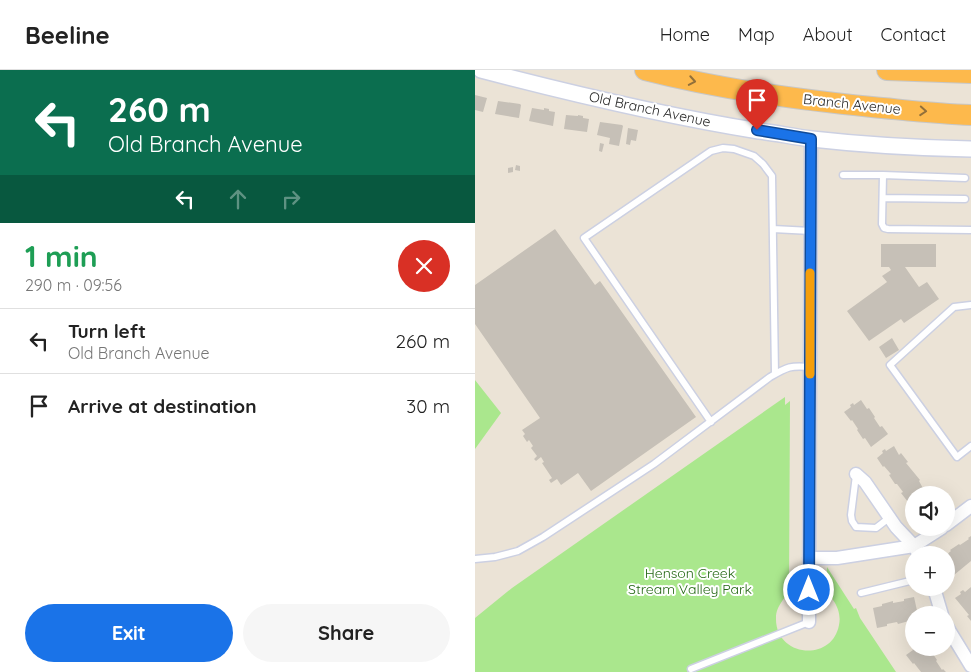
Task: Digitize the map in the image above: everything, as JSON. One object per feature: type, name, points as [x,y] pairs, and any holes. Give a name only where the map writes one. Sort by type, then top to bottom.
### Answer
[{"type":"highway","name":"Branch Avenue","points":[[645,70],[685,80],[763,94],[829,103],[971,115]]},
{"type":"highway","points":[[887,70],[971,73]]},
{"type":"street","name":"Old Branch Avenue","points":[[481,70],[537,85],[721,125],[811,139],[910,148],[971,149]]},
{"type":"street","points":[[809,622],[811,139]]},
{"type":"street","points":[[856,474],[865,482],[889,518],[913,546]]},
{"type":"street","points":[[955,518],[971,506]]},
{"type":"street","points":[[921,546],[933,536]]},
{"type":"street","points":[[809,558],[837,558],[905,551]]},
{"type":"street","points":[[955,640],[971,666]]},
{"type":"lane","points":[[711,422],[584,238],[711,151],[723,148],[734,149],[754,156],[772,176],[775,374]]},
{"type":"lane","points":[[843,175],[965,178]]},
{"type":"lane","points":[[883,176],[882,224],[884,228],[888,230],[971,230]]},
{"type":"lane","points":[[883,198],[965,199]]},
{"type":"lane","points":[[773,230],[811,230]]},
{"type":"lane","points":[[971,305],[953,308],[890,365],[957,457],[971,446]]},
{"type":"lane","points":[[475,559],[495,557],[517,551],[534,542],[654,464],[775,374],[790,366],[810,367]]},
{"type":"lane","points":[[856,474],[851,521],[856,527],[876,528],[889,518]]},
{"type":"lane","points":[[861,593],[905,582]]},
{"type":"lane","points":[[691,669],[809,622]]},
{"type":"green space","points":[[475,380],[501,413],[475,449]]},
{"type":"green space","name":"Henson Creek Stream Valley Park","points":[[785,397],[785,405],[790,401],[789,587],[776,613],[778,631],[784,641],[804,650],[816,650],[826,645],[834,637],[840,622],[836,606],[827,590],[827,567],[854,609],[856,608],[860,618],[896,672],[475,672],[475,618],[512,588]]},
{"type":"building","points":[[475,95],[487,98],[483,112],[475,110]]},
{"type":"building","points":[[498,101],[520,104],[519,118],[495,114]]},
{"type":"building","points":[[532,108],[544,110],[544,108],[555,112],[553,126],[529,121]]},
{"type":"building","points":[[566,115],[578,115],[589,119],[587,132],[564,129]]},
{"type":"building","points":[[600,122],[623,126],[619,146],[609,144],[610,138],[597,135]]},
{"type":"building","points":[[628,128],[638,130],[636,141],[631,140],[630,145],[626,144]]},
{"type":"building","points":[[600,143],[604,144],[602,152],[599,151]]},
{"type":"building","points":[[516,165],[520,166],[520,171],[515,170]]},
{"type":"building","points":[[513,167],[513,172],[508,173],[508,168]]},
{"type":"building","points":[[555,229],[595,285],[600,281],[696,417],[591,491],[578,473],[561,485],[557,479],[551,483],[549,480],[552,478],[542,463],[544,462],[541,457],[536,461],[534,459],[537,456],[531,448],[533,446],[529,440],[527,442],[522,430],[540,418],[475,324],[475,285]]},
{"type":"building","points":[[881,244],[936,244],[936,267],[905,267],[919,287],[927,282],[939,299],[904,323],[901,319],[869,341],[847,311],[887,282],[882,276],[891,270],[889,267],[881,267]]},
{"type":"building","points":[[892,338],[899,350],[886,358],[879,347]]},
{"type":"building","points":[[861,400],[867,409],[869,408],[880,427],[882,426],[888,434],[871,447],[844,412],[851,407],[850,405],[853,403],[854,405]]},
{"type":"building","points":[[894,446],[920,480],[922,486],[905,486],[905,498],[901,493],[903,492],[889,475],[891,474],[877,458],[883,453],[882,451],[885,449],[886,451]]},
{"type":"building","points":[[971,536],[971,561],[955,574],[955,547]]},
{"type":"building","points":[[971,587],[971,621],[967,616],[969,615],[955,598],[961,594],[960,592],[963,590],[965,592]]},
{"type":"building","points":[[914,597],[916,606],[905,606],[905,622],[887,624],[887,626],[877,628],[873,608],[893,601],[893,603],[904,601],[904,599]]},
{"type":"building","points":[[907,656],[934,656],[942,670],[946,672],[921,672]]},
{"type":"slow traffic","points":[[810,273],[810,374]]},
{"type":"route","points":[[757,130],[811,139],[809,590]]}]
